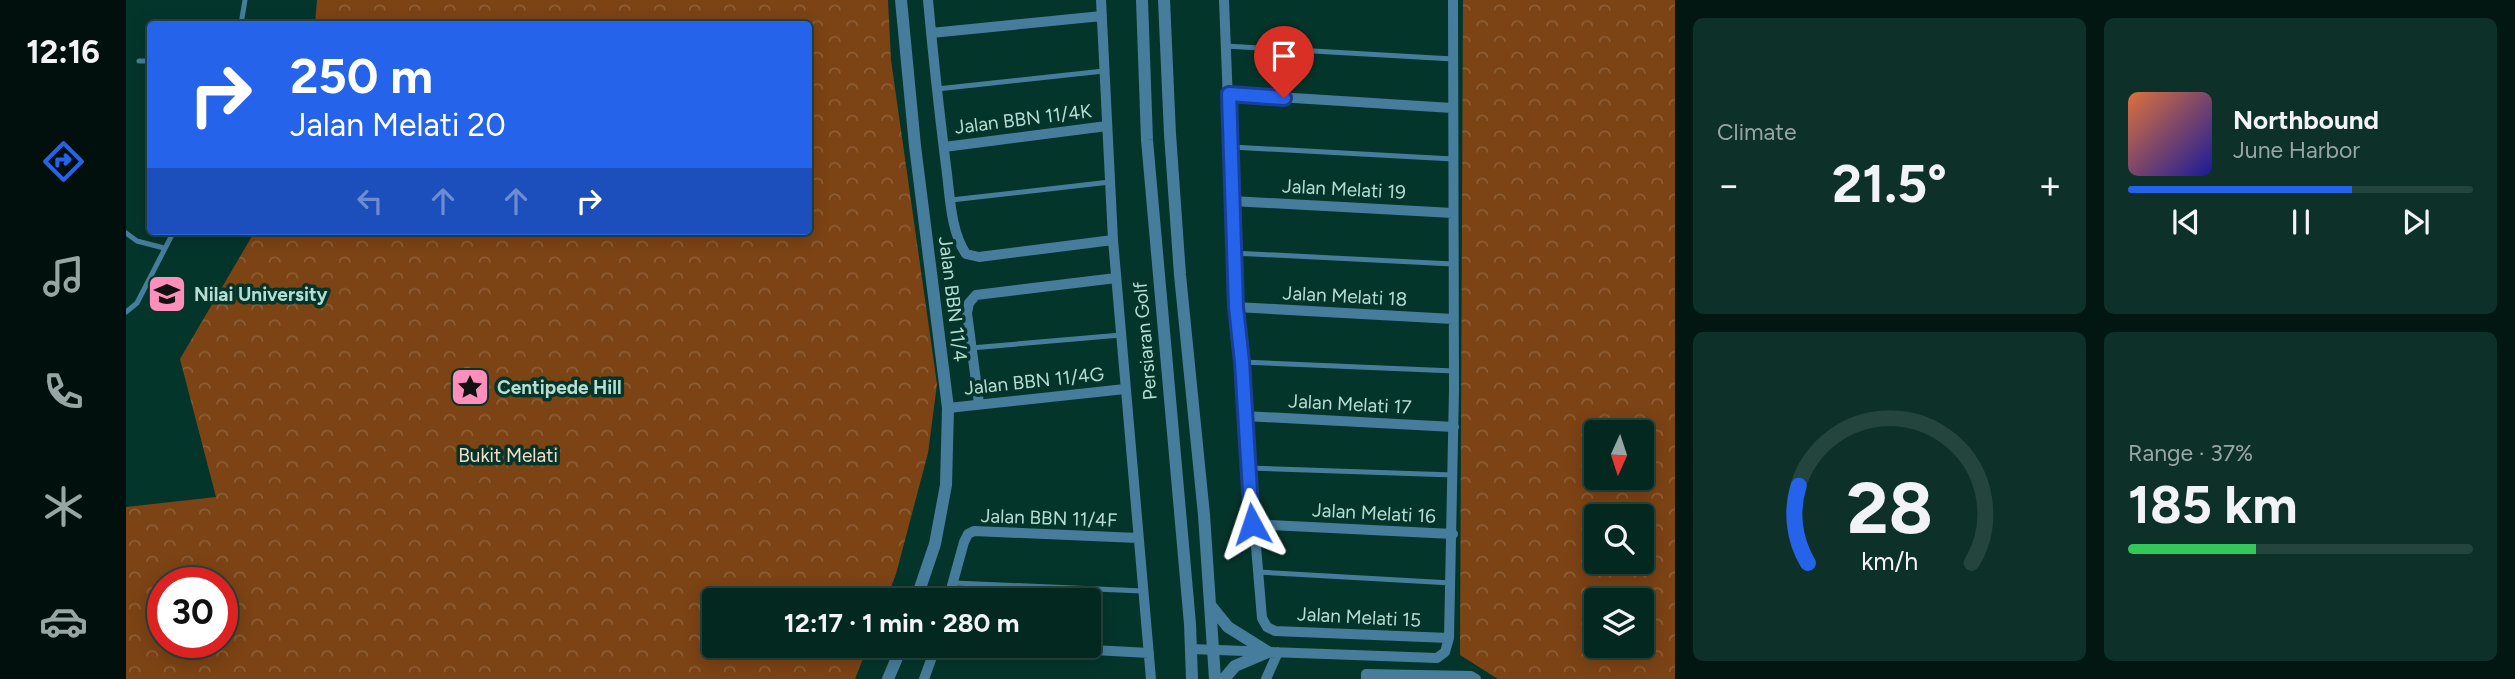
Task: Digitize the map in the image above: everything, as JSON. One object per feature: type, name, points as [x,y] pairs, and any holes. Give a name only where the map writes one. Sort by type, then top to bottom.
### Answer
[{"type":"street","name":"Jalan BBN 11/4","points":[[901,0],[915,146],[948,408],[946,485],[935,544],[920,588]]},
{"type":"street","points":[[928,0],[936,89],[951,201],[958,242],[966,254],[979,257],[1113,240]]},
{"type":"street","points":[[1101,0],[1113,240],[1151,679]]},
{"type":"street","name":"Persiaran Golf","points":[[1142,0],[1147,140],[1192,679]]},
{"type":"street","points":[[1164,0],[1180,275],[1204,514],[1215,679]]},
{"type":"street","points":[[1224,0],[1236,307],[1258,572]]},
{"type":"street","points":[[1191,649],[1437,658],[1446,652],[1449,639],[1453,534],[1454,427],[1452,0]]},
{"type":"street","points":[[931,33],[1101,16]]},
{"type":"street","points":[[1229,94],[1452,108]]},
{"type":"street","name":"Jalan BBN 11/4K","points":[[944,147],[1107,126]]},
{"type":"street","name":"Jalan Melati 19","points":[[1232,201],[1453,213]]},
{"type":"street","points":[[979,404],[967,313],[969,303],[976,295],[1116,278]]},
{"type":"street","name":"Jalan Melati 18","points":[[1236,307],[1453,318]]},
{"type":"street","name":"Jalan BBN 11/4G","points":[[948,408],[1125,388]]},
{"type":"street","name":"Jalan Melati 17","points":[[1244,416],[1454,427]]},
{"type":"street","name":"Jalan Melati 16","points":[[1252,524],[1453,534]]},
{"type":"street","name":"Jalan BBN 11/4F","points":[[953,583],[964,542],[968,534],[974,531],[1138,538]]},
{"type":"street","name":"Jalan Melati 15","points":[[1258,572],[1262,618],[1268,627],[1275,631],[1449,639]]},
{"type":"street","points":[[952,588],[953,583]]},
{"type":"street","points":[[1210,604],[1228,627],[1273,652]]},
{"type":"street","points":[[1353,654],[1354,634]]},
{"type":"street","points":[[1101,650],[1149,653]]},
{"type":"street","points":[[1224,679],[1235,666],[1273,652]]},
{"type":"street","points":[[1266,679],[1273,652]]},
{"type":"street","points":[[888,679],[897,658]]},
{"type":"street","points":[[924,679],[932,658]]},
{"type":"street","points":[[1366,679],[1366,674],[1471,676],[1476,679]]},
{"type":"lane","points":[[242,21],[245,0]]},
{"type":"lane","points":[[1226,46],[1453,59]]},
{"type":"lane","points":[[139,61],[147,61]]},
{"type":"lane","points":[[936,89],[1104,71]]},
{"type":"lane","points":[[1231,147],[1453,159]]},
{"type":"lane","points":[[951,201],[1110,182]]},
{"type":"lane","points":[[126,233],[137,241],[164,248]]},
{"type":"lane","points":[[126,312],[137,303],[172,235]]},
{"type":"lane","points":[[1233,253],[1453,264]]},
{"type":"lane","points":[[971,348],[1121,335]]},
{"type":"lane","points":[[1242,362],[1454,371]]},
{"type":"lane","points":[[1248,468],[1453,475]]},
{"type":"lane","points":[[1258,572],[1451,583]]},
{"type":"lane","points":[[953,583],[1143,591]]},
{"type":"green space","name":"Bukit Melati","points":[[317,0],[888,0],[891,60],[937,384],[928,453],[896,574],[891,588],[702,588],[702,658],[863,658],[855,679],[126,679],[126,507],[216,497],[180,359],[253,235],[812,235],[812,21],[315,21]]},
{"type":"green space","points":[[1463,0],[1675,0],[1675,679],[1498,679],[1460,655]]},
{"type":"place","name":"Nilai University","points":[[167,294]]},
{"type":"place","name":"Centipede Hill","points":[[470,387]]},
{"type":"route","points":[[1252,524],[1232,241],[1229,94],[1284,98]]}]
